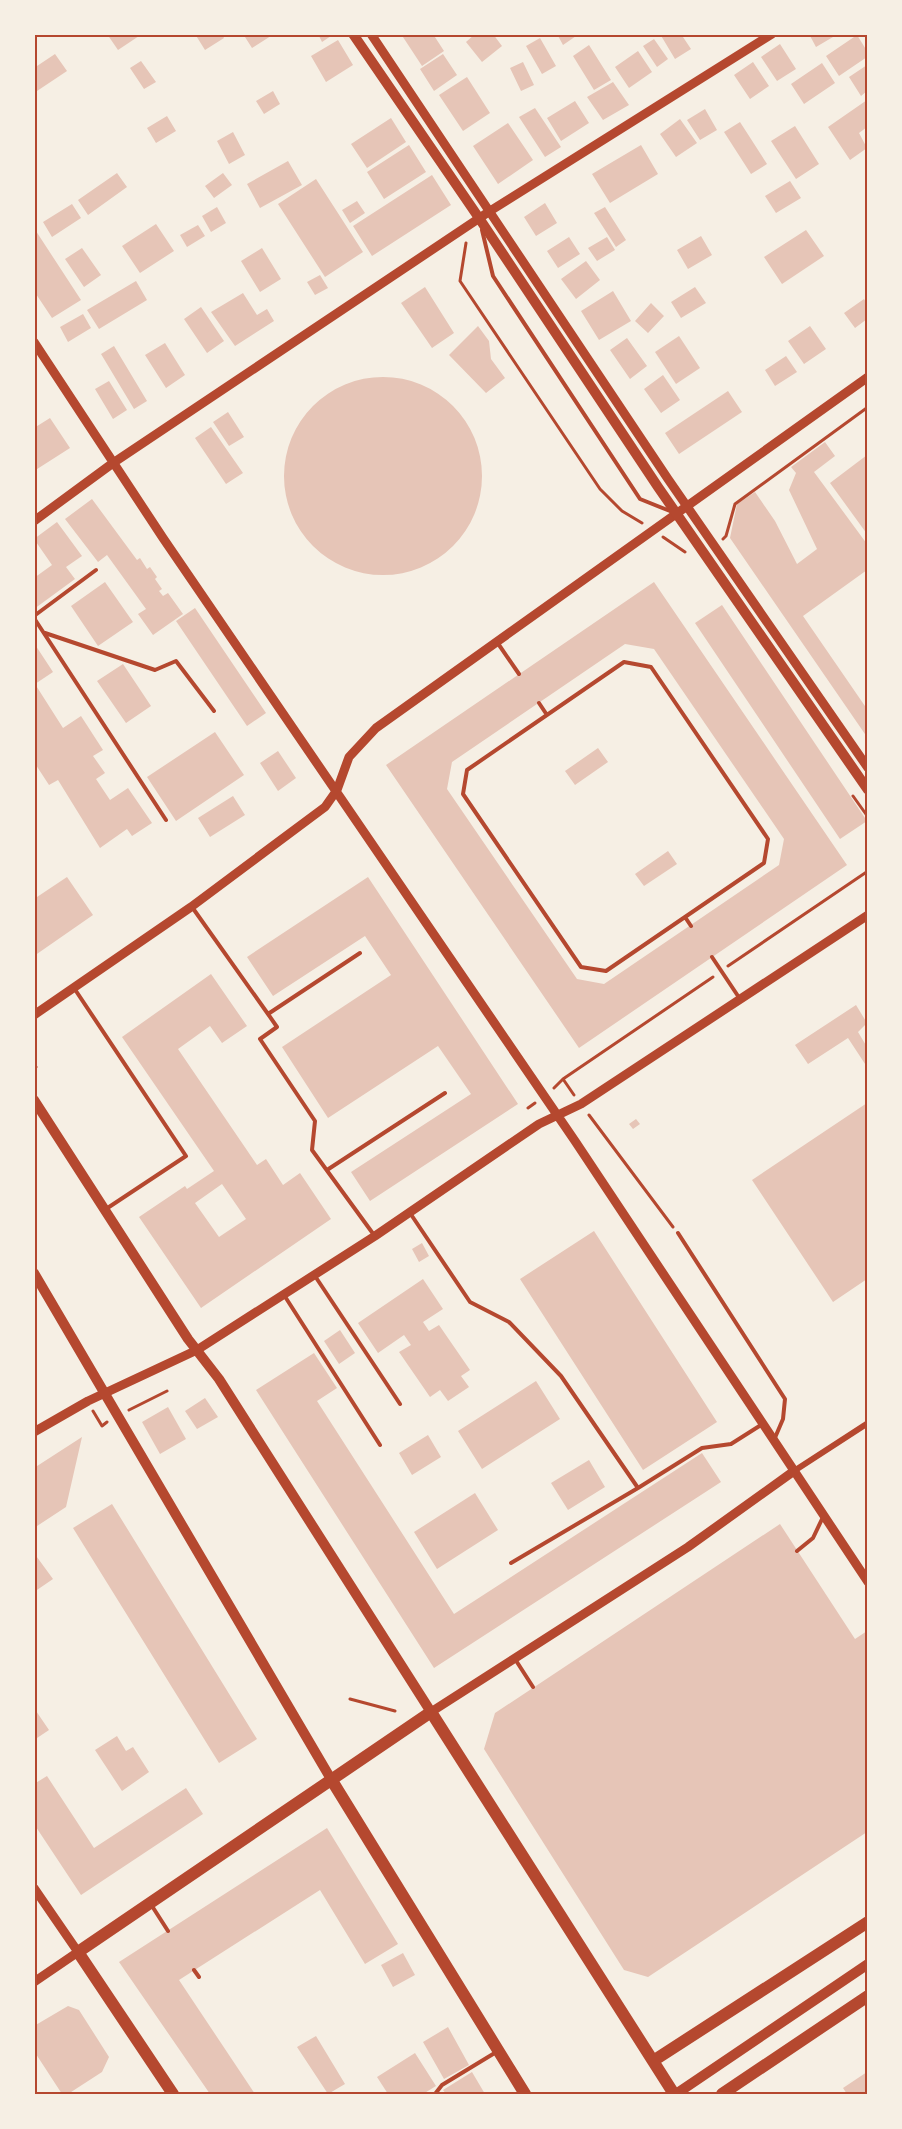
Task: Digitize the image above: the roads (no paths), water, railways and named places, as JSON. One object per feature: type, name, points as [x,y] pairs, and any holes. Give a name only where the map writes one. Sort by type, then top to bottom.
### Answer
[{"type":"main road","points":[[353,34],[479,218],[676,514],[867,790]]},
{"type":"main road","points":[[34,1100],[197,1350],[219,1380],[675,2094],[867,1964]]},
{"type":"main road","points":[[34,1273],[331,1779],[525,2094]]},
{"type":"main road","points":[[173,2094],[78,1952],[431,1712]]},
{"type":"main road","points":[[653,2061],[867,1922]]},
{"type":"main road","points":[[722,2094],[867,1996]]},
{"type":"street","points":[[371,34],[687,506],[867,768]]},
{"type":"street","points":[[34,521],[113,462],[479,218],[772,34]]},
{"type":"street","points":[[34,342],[113,462],[557,1114],[867,1582]]},
{"type":"street","points":[[34,1015],[191,907],[325,807],[337,790],[349,757],[376,728],[867,377]]},
{"type":"street","points":[[34,1432],[106,1393],[197,1350],[375,1236],[557,1114],[581,1104],[867,915]]},
{"type":"street","points":[[431,1712],[688,1547],[867,1423]]},
{"type":"street","points":[[34,1888],[78,1952],[34,1982]]},
{"type":"lane","points":[[479,218],[493,276],[640,499],[676,514]]},
{"type":"lane","points":[[96,570],[34,617],[165,820]]},
{"type":"lane","points":[[44,633],[155,670],[176,661],[214,711]]},
{"type":"lane","points":[[497,641],[519,674]]},
{"type":"lane","points":[[624,662],[651,667],[768,839],[764,863],[685,917],[606,971],[580,967],[463,794],[467,770],[624,662]]},
{"type":"lane","points":[[539,703],[547,715]]},
{"type":"lane","points":[[191,907],[277,1027],[260,1039],[315,1121],[312,1150],[375,1236]]},
{"type":"lane","points":[[685,917],[691,926]]},
{"type":"lane","points":[[268,1014],[360,953]]},
{"type":"lane","points":[[712,957],[740,999]]},
{"type":"lane","points":[[74,987],[186,1156],[105,1209]]},
{"type":"lane","points":[[327,1170],[445,1093]]},
{"type":"lane","points":[[410,1212],[470,1302],[509,1322],[561,1376],[638,1488]]},
{"type":"lane","points":[[678,1233],[784,1399],[783,1419],[774,1440]]},
{"type":"lane","points":[[314,1275],[400,1404]]},
{"type":"lane","points":[[284,1295],[380,1445]]},
{"type":"lane","points":[[511,1563],[702,1448],[731,1444],[763,1424]]},
{"type":"lane","points":[[796,1551],[813,1538],[824,1516]]},
{"type":"lane","points":[[515,1658],[533,1687]]},
{"type":"lane","points":[[150,1903],[168,1931]]},
{"type":"lane","points":[[194,1970],[199,1977]]},
{"type":"lane","points":[[435,2094],[442,2085],[498,2051]]}]
